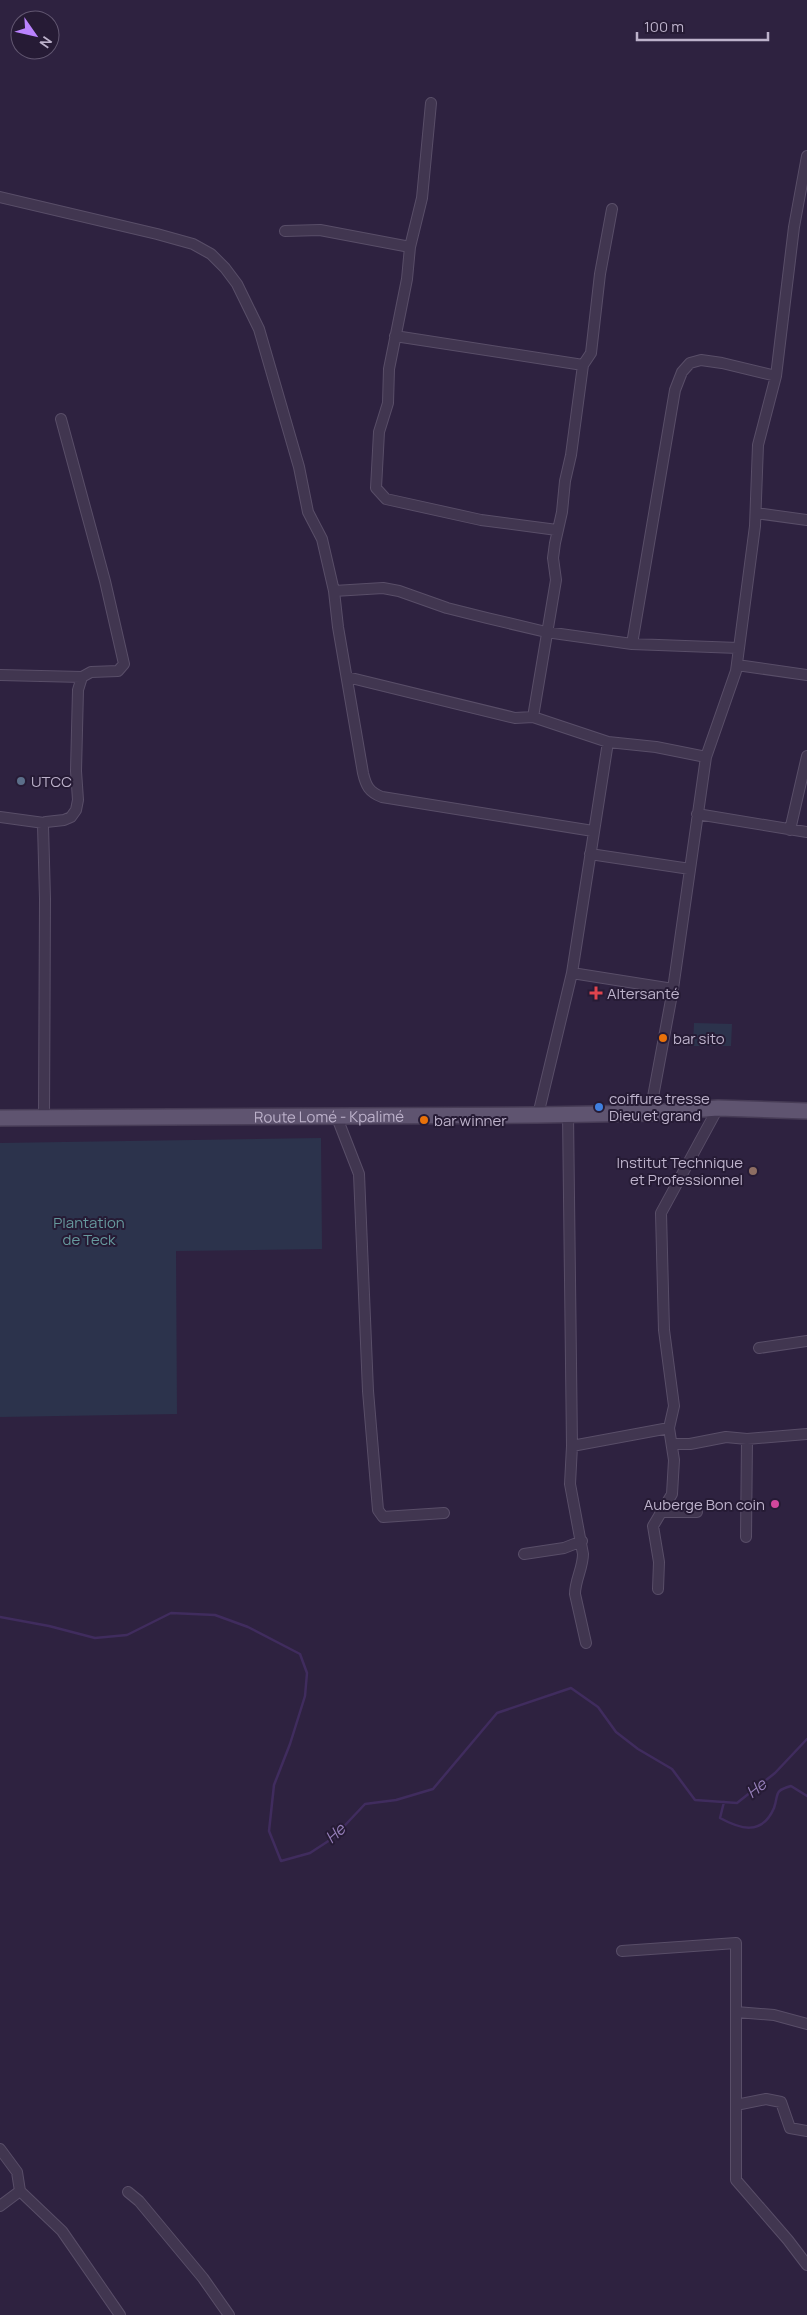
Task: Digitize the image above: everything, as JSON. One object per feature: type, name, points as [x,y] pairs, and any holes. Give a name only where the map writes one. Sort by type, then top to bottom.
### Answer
[{"type":"main road","name":"Route Lomé - Kpalimé","points":[[0,1118],[538,1115],[650,1113],[718,1108],[807,1111]]},
{"type":"street","points":[[431,104],[422,198],[410,247],[407,279],[389,368],[388,403],[378,432],[376,488],[386,498],[395,501],[481,520],[557,530]]},
{"type":"street","points":[[650,1113],[673,989],[706,756],[737,665],[756,513],[758,444],[776,376],[794,227],[807,156]]},
{"type":"street","points":[[0,197],[193,244],[211,254],[226,268],[237,284],[259,329],[299,467],[308,512],[322,539],[334,592],[363,772],[366,784],[371,792],[382,797],[593,831]]},
{"type":"street","points":[[533,718],[556,580],[554,558],[557,530],[562,512],[565,481],[571,455],[583,365],[591,353],[600,274],[612,209]]},
{"type":"street","points":[[285,231],[320,230],[410,247]]},
{"type":"street","points":[[395,336],[583,365]]},
{"type":"street","points":[[632,644],[675,390],[682,372],[690,363],[707,360],[776,376]]},
{"type":"street","points":[[0,675],[82,677],[91,672],[118,671],[124,664],[110,601],[61,418]]},
{"type":"street","points":[[756,513],[807,520]]},
{"type":"street","points":[[334,592],[383,588],[399,591],[447,608],[546,632],[632,644],[738,648]]},
{"type":"street","points":[[737,665],[807,674]]},
{"type":"street","points":[[0,817],[44,823],[64,820],[70,817],[76,810],[78,800],[76,770],[78,690],[82,677]]},
{"type":"street","points":[[347,677],[514,718],[533,718],[608,742],[656,747],[706,756]]},
{"type":"street","points":[[538,1115],[572,973],[608,742]]},
{"type":"street","points":[[790,830],[807,756]]},
{"type":"street","points":[[697,814],[807,832]]},
{"type":"street","points":[[44,823],[46,899],[44,1117]]},
{"type":"street","points":[[590,854],[690,869]]},
{"type":"street","points":[[572,973],[673,989]]},
{"type":"street","points":[[658,1589],[659,1562],[652,1532],[653,1526],[672,1494],[673,1444],[669,1428],[674,1406],[664,1330],[661,1213],[718,1108]]},
{"type":"street","points":[[568,1114],[572,1446],[570,1484],[582,1541],[583,1562],[575,1594],[586,1643]]},
{"type":"street","points":[[336,1115],[359,1174],[368,1391],[378,1510],[383,1517],[444,1513]]},
{"type":"street","points":[[759,1348],[807,1341]]},
{"type":"street","points":[[572,1446],[669,1428]]},
{"type":"street","points":[[673,1444],[690,1444],[726,1438],[807,1434]]},
{"type":"street","points":[[746,1537],[747,1438]]},
{"type":"street","points":[[662,1512],[697,1512]]},
{"type":"street","points":[[524,1554],[564,1548],[582,1541]]},
{"type":"street","points":[[622,1951],[736,1943],[736,2180],[807,2265]]},
{"type":"street","points":[[736,2012],[774,2015],[807,2024]]},
{"type":"street","points":[[736,2105],[766,2100],[781,2102],[790,2128],[807,2131]]},
{"type":"street","points":[[0,2149],[17,2172],[20,2191],[62,2231],[120,2315]]},
{"type":"street","points":[[0,2206],[20,2191]]},
{"type":"street","points":[[128,2192],[139,2201],[203,2278],[229,2315]]},
{"type":"green space","points":[[694,1023],[732,1024],[731,1046],[693,1046]]},
{"type":"green space","name":"Plantation de Teck","points":[[321,1138],[322,1249],[176,1251],[177,1414],[0,1417],[0,1143]]},
{"type":"waterway","name":"He","points":[[0,1617],[49,1626],[95,1638],[127,1635],[171,1613],[215,1615],[248,1627],[300,1654],[307,1673],[305,1696],[290,1744],[274,1785],[269,1831],[281,1861],[310,1853],[333,1838],[365,1804],[396,1800],[433,1789],[497,1713],[571,1688],[598,1707],[616,1732],[638,1749],[672,1769],[695,1800],[737,1803],[775,1773],[807,1739]]},
{"type":"waterway","points":[[724,1802],[720,1818],[735,1825],[750,1828],[763,1823],[769,1817],[779,1791],[791,1786],[807,1796]]},
{"type":"place","name":"UTCC","points":[[21,781]]},
{"type":"place","name":"Altersanté","points":[[596,993]]},
{"type":"place","name":"bar sito","points":[[663,1038]]},
{"type":"place","name":"coiffure tresse Dieu et grand","points":[[599,1107]]},
{"type":"place","name":"bar winner","points":[[424,1120]]},
{"type":"place","name":"Institut Technique et Professionnel","points":[[753,1171]]},
{"type":"place","name":"Auberge Bon coin","points":[[775,1504]]}]
